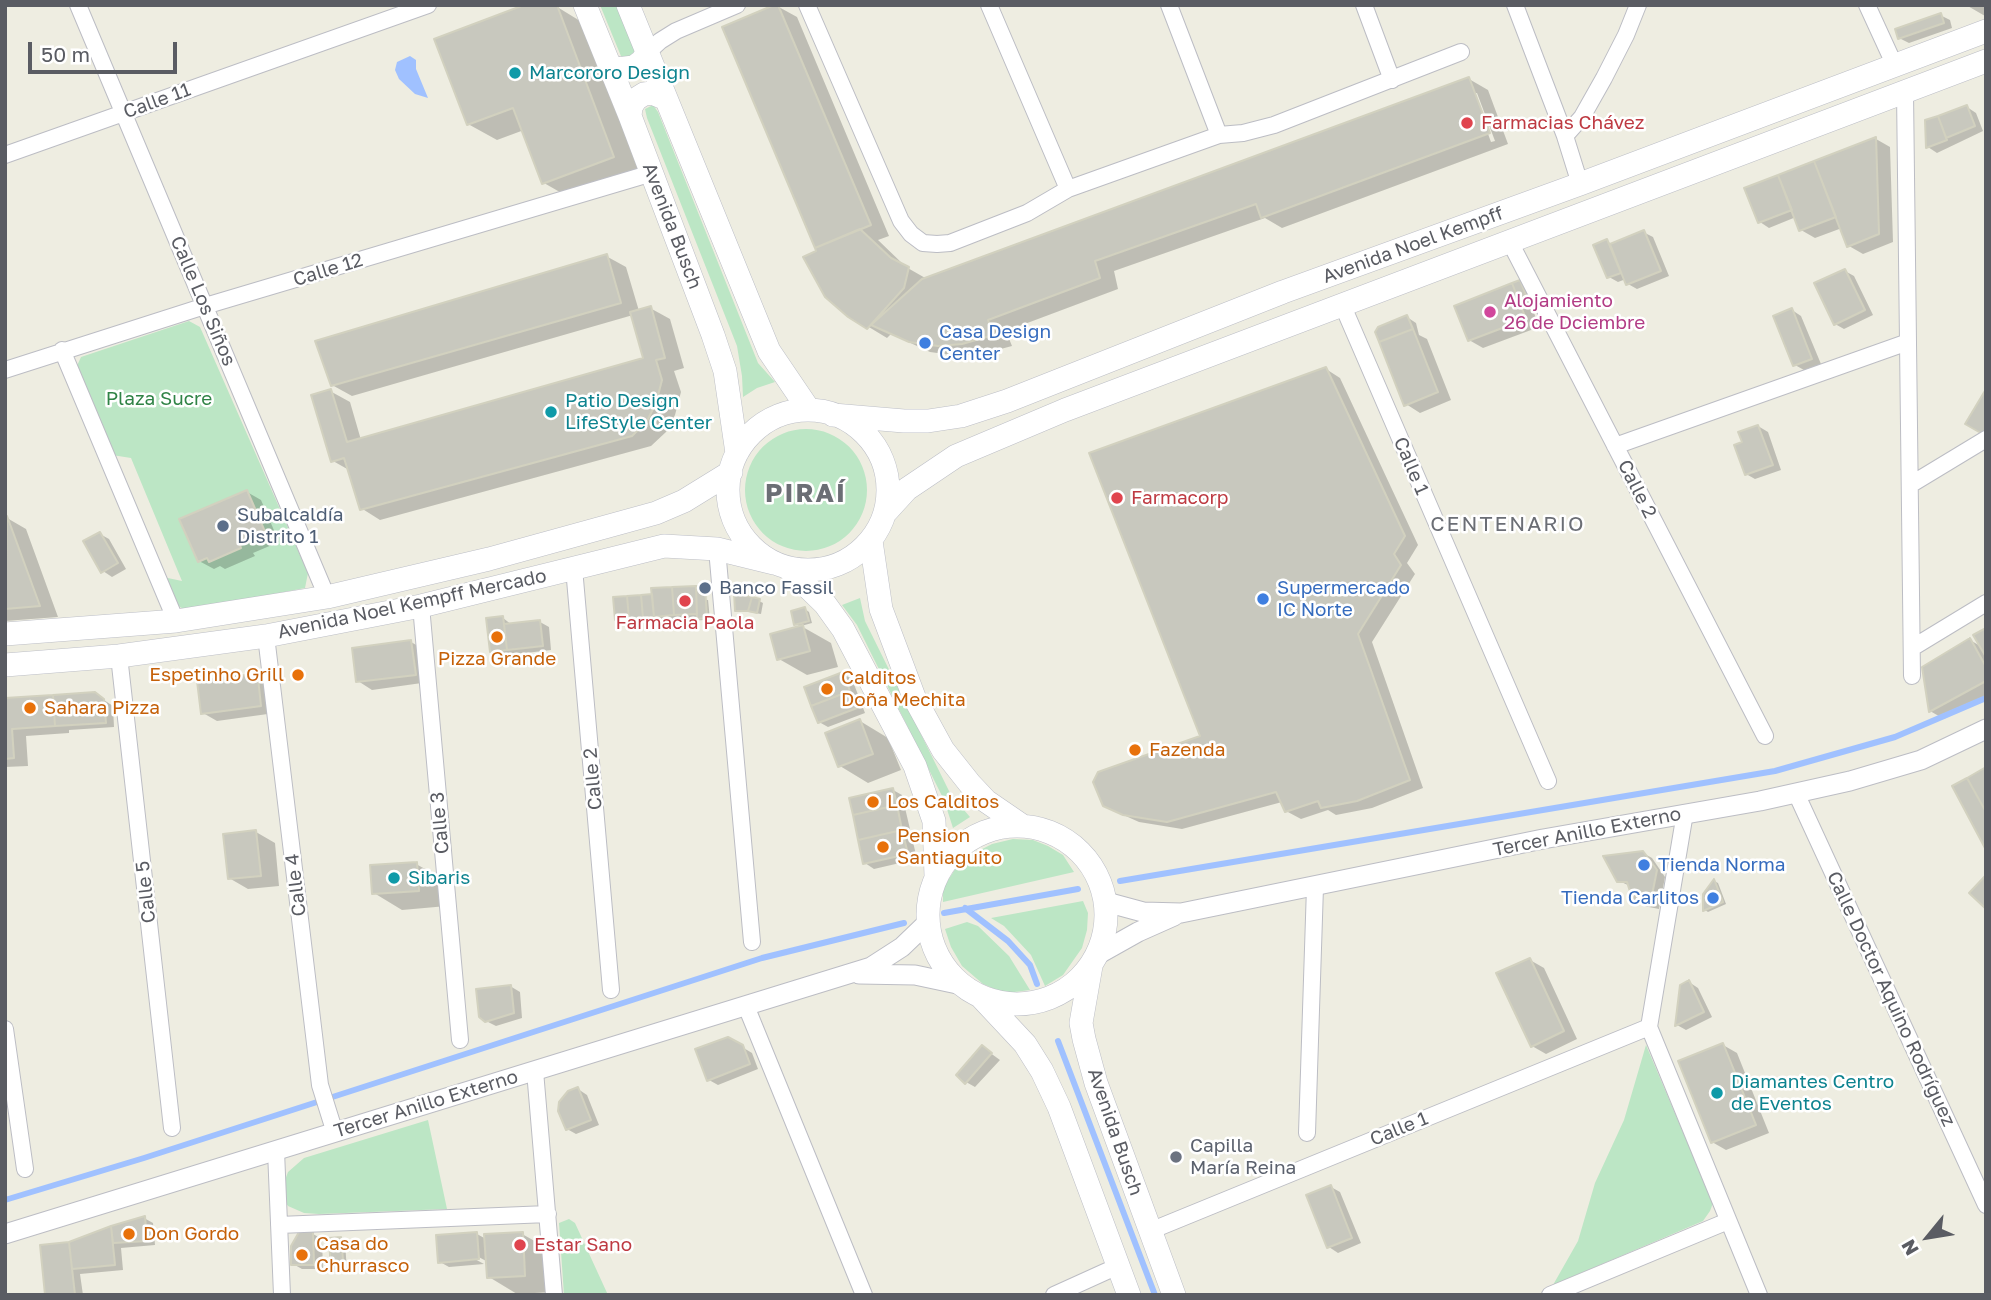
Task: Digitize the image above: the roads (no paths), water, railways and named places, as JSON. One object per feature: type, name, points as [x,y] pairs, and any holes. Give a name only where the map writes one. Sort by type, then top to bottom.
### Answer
[{"type":"main road","name":"Avenida Busch","points":[[584,5],[652,173],[725,371],[734,462]]},
{"type":"main road","points":[[628,5],[769,351],[809,410]]},
{"type":"main road","name":"Avenida Noel Kempff","points":[[833,415],[928,421],[961,416],[1007,401],[1283,292],[1986,31]]},
{"type":"main road","points":[[1905,92],[1910,80],[1918,72],[1933,63],[1986,43]]},
{"type":"main road","points":[[610,65],[617,69],[634,67],[648,52]]},
{"type":"main road","name":"Avenida Noel Kempff","points":[[886,512],[907,489],[957,456],[1065,410],[1986,61]]},
{"type":"main road","points":[[1720,162],[1740,146],[1870,96],[1891,77],[1895,66]]},
{"type":"main road","points":[[630,116],[636,99],[644,94],[652,93],[666,99]]},
{"type":"main road","points":[[1510,242],[1508,225],[1515,215],[1555,198],[1574,186]]},
{"type":"main road","points":[[1383,289],[1433,262],[1440,248],[1440,235]]},
{"type":"main road","points":[[781,565],[816,570],[842,564],[858,554],[871,541],[886,512],[889,492],[879,453],[867,436],[852,423],[833,415],[809,410],[787,413],[767,421],[750,435],[734,462],[729,501],[737,525],[755,551],[781,565],[825,604],[843,629],[915,766],[934,821],[936,876]]},
{"type":"main road","name":"Avenida Noel Kempff Mercado","points":[[5,635],[176,621],[327,597],[489,559],[656,513],[684,501],[734,462]]},
{"type":"main road","points":[[871,541],[881,610],[915,697],[943,750],[970,784],[986,801],[1021,825]]},
{"type":"main road","name":"Avenida Noel Kempff Mercado","points":[[5,665],[119,656],[266,636],[421,606],[664,546],[717,549],[781,565]]},
{"type":"main road","points":[[266,636],[284,621],[431,590],[453,582],[489,559]]},
{"type":"main road","points":[[5,653],[159,644],[172,634],[176,621]]},
{"type":"main road","points":[[972,991],[1011,1004],[1042,1001],[1070,988],[1094,961],[1104,935],[1106,902],[1096,873],[1076,848],[1063,838],[1043,829],[1021,825],[995,828],[971,838],[951,855],[936,876],[930,893],[928,922],[934,946],[945,967],[1025,1044],[1042,1071],[1059,1107],[1129,1295]]},
{"type":"main road","name":"Avenida Busch","points":[[1094,961],[1081,1023],[1084,1039],[1096,1083],[1174,1295]]},
{"type":"street","name":"Calle Los Siños","points":[[78,5],[327,597]]},
{"type":"street","name":"Calle 11","points":[[5,155],[428,5]]},
{"type":"street","points":[[648,52],[676,31],[737,5]]},
{"type":"street","points":[[807,5],[901,220],[911,234],[923,243],[950,243],[1027,214],[1068,189],[1219,135],[1243,133],[1274,125],[1461,52]]},
{"type":"street","points":[[989,5],[1068,189]]},
{"type":"street","points":[[1169,5],[1219,135]]},
{"type":"street","points":[[1364,5],[1392,80]]},
{"type":"street","points":[[1515,5],[1565,136],[1574,186]]},
{"type":"street","points":[[1565,136],[1582,117],[1626,35],[1638,5]]},
{"type":"street","points":[[1867,5],[1895,66]]},
{"type":"street","points":[[1905,92],[1912,676]]},
{"type":"street","name":"Calle 12","points":[[5,370],[205,306],[652,173]]},
{"type":"street","name":"Calle 2","points":[[1510,242],[1765,736]]},
{"type":"street","name":"Calle 1","points":[[1342,304],[1548,781]]},
{"type":"street","points":[[1615,446],[1908,342]]},
{"type":"street","points":[[62,350],[176,621]]},
{"type":"street","points":[[1910,485],[1986,439]]},
{"type":"street","points":[[717,549],[752,942]]},
{"type":"street","name":"Calle 2","points":[[574,569],[611,990]]},
{"type":"street","points":[[1912,648],[1986,603]]},
{"type":"street","name":"Calle 3","points":[[421,606],[460,1040]]},
{"type":"street","name":"Calle 4","points":[[266,636],[321,1091],[333,1128]]},
{"type":"street","name":"Calle 5","points":[[119,656],[172,1128]]},
{"type":"street","name":"Tercer Anillo Externo","points":[[1106,902],[1143,912],[1181,912],[1543,839],[1796,793],[1850,781],[1921,760],[1986,729]]},
{"type":"street","name":"Calle Doctor Aquino Rodríguez","points":[[1796,793],[1986,1205]]},
{"type":"street","points":[[1685,813],[1649,1027],[1759,1295]]},
{"type":"street","points":[[1307,1133],[1315,887]]},
{"type":"street","name":"Tercer Anillo Externo","points":[[1094,961],[1138,932],[1181,912]]},
{"type":"street","name":"Tercer Anillo Externo","points":[[5,1234],[276,1151],[333,1128],[535,1071],[848,975],[871,967],[902,947],[928,922]]},
{"type":"street","name":"Tercer Anillo Externo","points":[[848,975],[915,975],[972,991]]},
{"type":"street","points":[[746,1006],[864,1295]]},
{"type":"street","name":"Calle 1","points":[[1150,1231],[1649,1027]]},
{"type":"street","points":[[5,1029],[25,1169]]},
{"type":"street","points":[[535,1071],[554,1295]]},
{"type":"street","points":[[276,1151],[282,1295]]},
{"type":"street","points":[[279,1225],[548,1214]]},
{"type":"street","points":[[1550,1295],[1728,1221]]},
{"type":"street","points":[[1054,1295],[1118,1266]]},
{"type":"water","points":[[410,56],[416,60],[416,69],[428,98],[415,94],[399,79],[395,70],[397,62]]},
{"type":"waterway","points":[[1120,881],[1775,771],[1895,737],[1986,698]]},
{"type":"waterway","points":[[944,913],[1078,889]]},
{"type":"waterway","points":[[965,908],[1008,941],[1030,965],[1037,984]]},
{"type":"waterway","points":[[5,1200],[144,1158],[762,958],[904,923]]},
{"type":"waterway","points":[[1058,1041],[1155,1295]]},
{"type":"place","name":"Marcororo Design","points":[[515,73]]},
{"type":"place","name":"Farmacias Chávez","points":[[1467,123]]},
{"type":"place","name":"Alojamiento 26 de Dciembre","points":[[1490,312]]},
{"type":"place","name":"Casa Design Center","points":[[925,343]]},
{"type":"place","name":"Patio Design LifeStyle Center","points":[[551,412]]},
{"type":"place","name":"Farmacorp","points":[[1117,498]]},
{"type":"place","name":"Subalcaldía Distrito 1","points":[[223,526]]},
{"type":"place","name":"Banco Fassil","points":[[705,588]]},
{"type":"place","name":"Supermercado IC Norte","points":[[1263,599]]},
{"type":"place","name":"Farmacia Paola","points":[[685,601]]},
{"type":"place","name":"Pizza Grande","points":[[497,637]]},
{"type":"place","name":"Espetinho Grill","points":[[298,675]]},
{"type":"place","name":"Calditos Doña Mechita","points":[[827,689]]},
{"type":"place","name":"Sahara Pizza","points":[[30,708]]},
{"type":"place","name":"Fazenda","points":[[1135,750]]},
{"type":"place","name":"Los Calditos","points":[[873,802]]},
{"type":"place","name":"Pension Santiaguito","points":[[883,847]]},
{"type":"place","name":"Tienda Norma","points":[[1644,865]]},
{"type":"place","name":"Sibaris","points":[[394,878]]},
{"type":"place","name":"Tienda Carlitos","points":[[1713,898]]},
{"type":"place","name":"Diamantes Centro de Eventos","points":[[1717,1093]]},
{"type":"place","name":"Capilla María Reina","points":[[1176,1157]]},
{"type":"place","name":"Don Gordo","points":[[129,1234]]},
{"type":"place","name":"Estar Sano","points":[[520,1245]]},
{"type":"place","name":"Casa do Churrasco","points":[[302,1255]]},
{"type":"district","name":"PIRAÍ","points":[[806,494]]},
{"type":"district","name":"CENTENARIO","points":[[1508,524]]},
{"type":"park label","name":"Plaza Sucre","points":[[159,399]]}]
